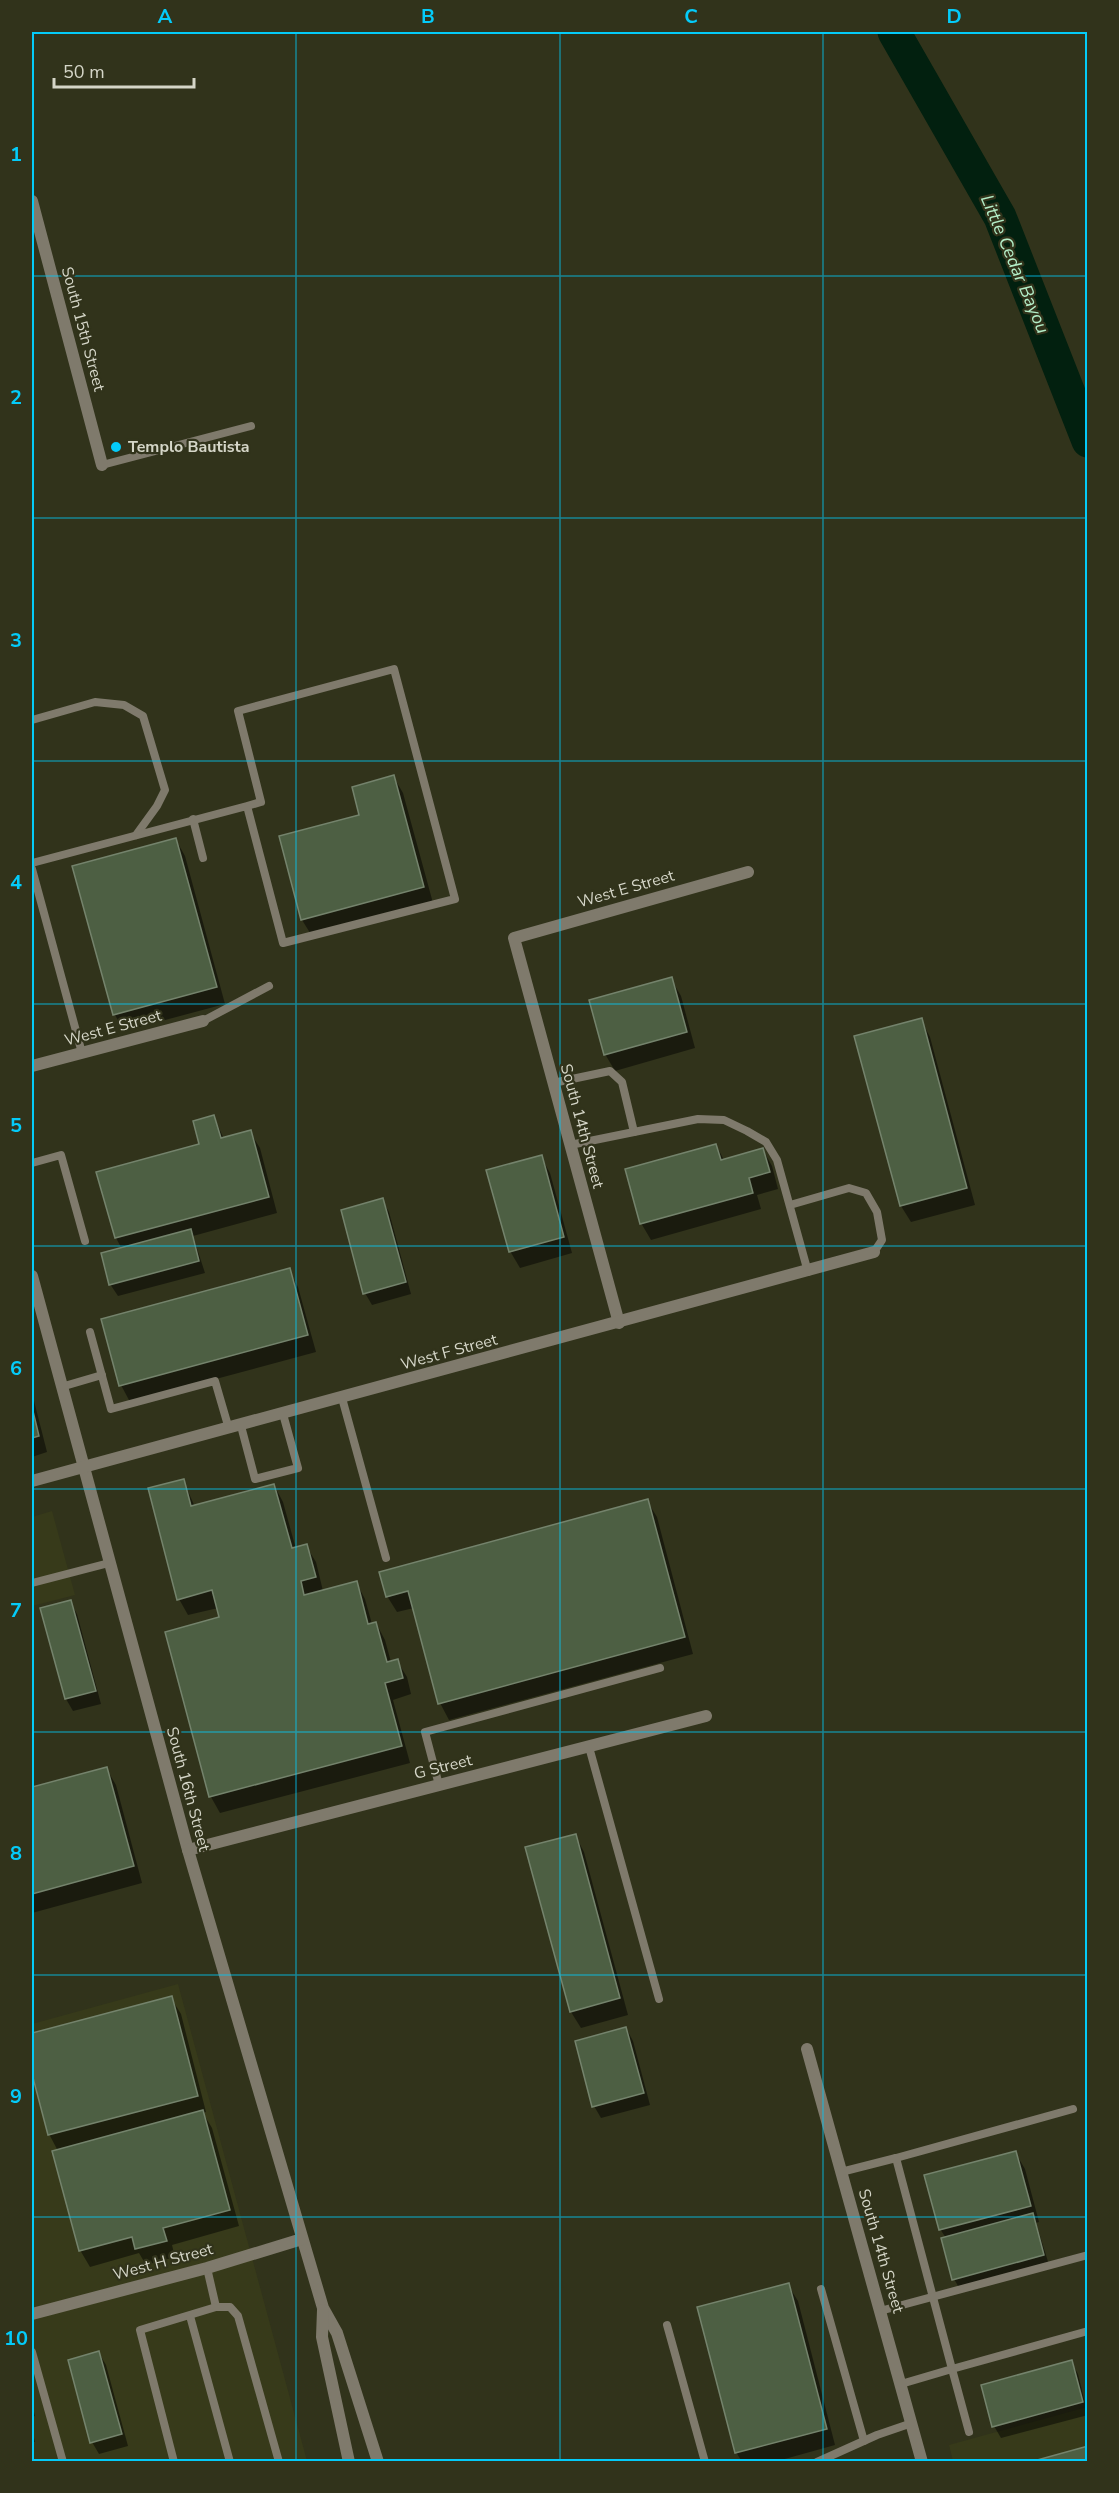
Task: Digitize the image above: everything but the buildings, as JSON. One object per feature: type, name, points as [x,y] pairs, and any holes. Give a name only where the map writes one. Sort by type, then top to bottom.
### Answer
[{"type":"street","name":"South 15th Street","points":[[32,201],[36,234],[102,465]]},
{"type":"street","name":"West E Street","points":[[513,938],[748,873]]},
{"type":"street","name":"South 14th Street","points":[[513,938],[619,1323]]},
{"type":"street","name":"West E Street","points":[[32,1066],[203,1021]]},
{"type":"street","name":"West F Street","points":[[32,1481],[808,1272],[874,1252]]},
{"type":"street","name":"South 16th Street","points":[[32,1275],[188,1850],[323,2308],[337,2333],[378,2462]]},
{"type":"street","name":"G Street","points":[[188,1850],[706,1716]]},
{"type":"street","name":"South 14th Street","points":[[807,2049],[922,2462]]},
{"type":"street","name":"West H Street","points":[[32,2314],[207,2268],[302,2239]]},
{"type":"street","name":"South 16th Street","points":[[323,2308],[322,2337],[349,2462]]},
{"type":"lane","points":[[102,465],[251,426]]},
{"type":"lane","points":[[32,863],[261,801],[238,711],[394,669],[455,899],[284,943],[247,806]]},
{"type":"lane","points":[[32,720],[95,702],[124,705],[143,716],[165,790],[157,806],[135,835]]},
{"type":"lane","points":[[193,819],[203,858]]},
{"type":"lane","points":[[32,869],[82,1053]]},
{"type":"lane","points":[[203,1021],[269,986]]},
{"type":"lane","points":[[553,1083],[610,1071],[622,1082],[634,1132]]},
{"type":"lane","points":[[570,1146],[698,1119],[724,1120],[766,1142],[777,1160],[808,1272]]},
{"type":"lane","points":[[32,1163],[61,1155],[85,1241]]},
{"type":"lane","points":[[790,1205],[849,1188],[866,1193],[877,1212],[882,1240],[874,1252]]},
{"type":"lane","points":[[90,1332],[111,1409],[215,1381],[255,1479],[298,1468],[283,1414]]},
{"type":"lane","points":[[61,1387],[102,1375]]},
{"type":"lane","points":[[342,1398],[386,1558]]},
{"type":"lane","points":[[32,1583],[109,1563]]},
{"type":"lane","points":[[439,1785],[425,1732],[660,1668]]},
{"type":"lane","points":[[589,1747],[659,1999]]},
{"type":"lane","points":[[841,2172],[1073,2109]]},
{"type":"lane","points":[[896,2158],[969,2432]]},
{"type":"lane","points":[[880,2311],[1088,2255]]},
{"type":"lane","points":[[207,2268],[216,2307]]},
{"type":"lane","points":[[821,2289],[864,2441]]},
{"type":"lane","points":[[174,2462],[140,2330],[216,2307],[230,2307],[238,2316],[279,2462]]},
{"type":"lane","points":[[190,2316],[230,2462]]},
{"type":"lane","points":[[667,2325],[705,2462]]},
{"type":"lane","points":[[901,2384],[1088,2331]]},
{"type":"lane","points":[[32,2352],[63,2462]]},
{"type":"lane","points":[[817,2462],[912,2423]]},
{"type":"shaded area","points":[[52,1511],[75,1595],[32,1606],[32,1517]]},
{"type":"shaded area","points":[[178,1984],[307,2461],[32,2462],[32,2024]]},
{"type":"shaded area","points":[[1087,2407],[1087,2461],[953,2461],[949,2445]]},
{"type":"waterway","name":"Little Cedar Bayou","points":[[894,32],[1000,217],[1088,441]]},
{"type":"place","name":"Templo Bautista","points":[[116,447]]}]
